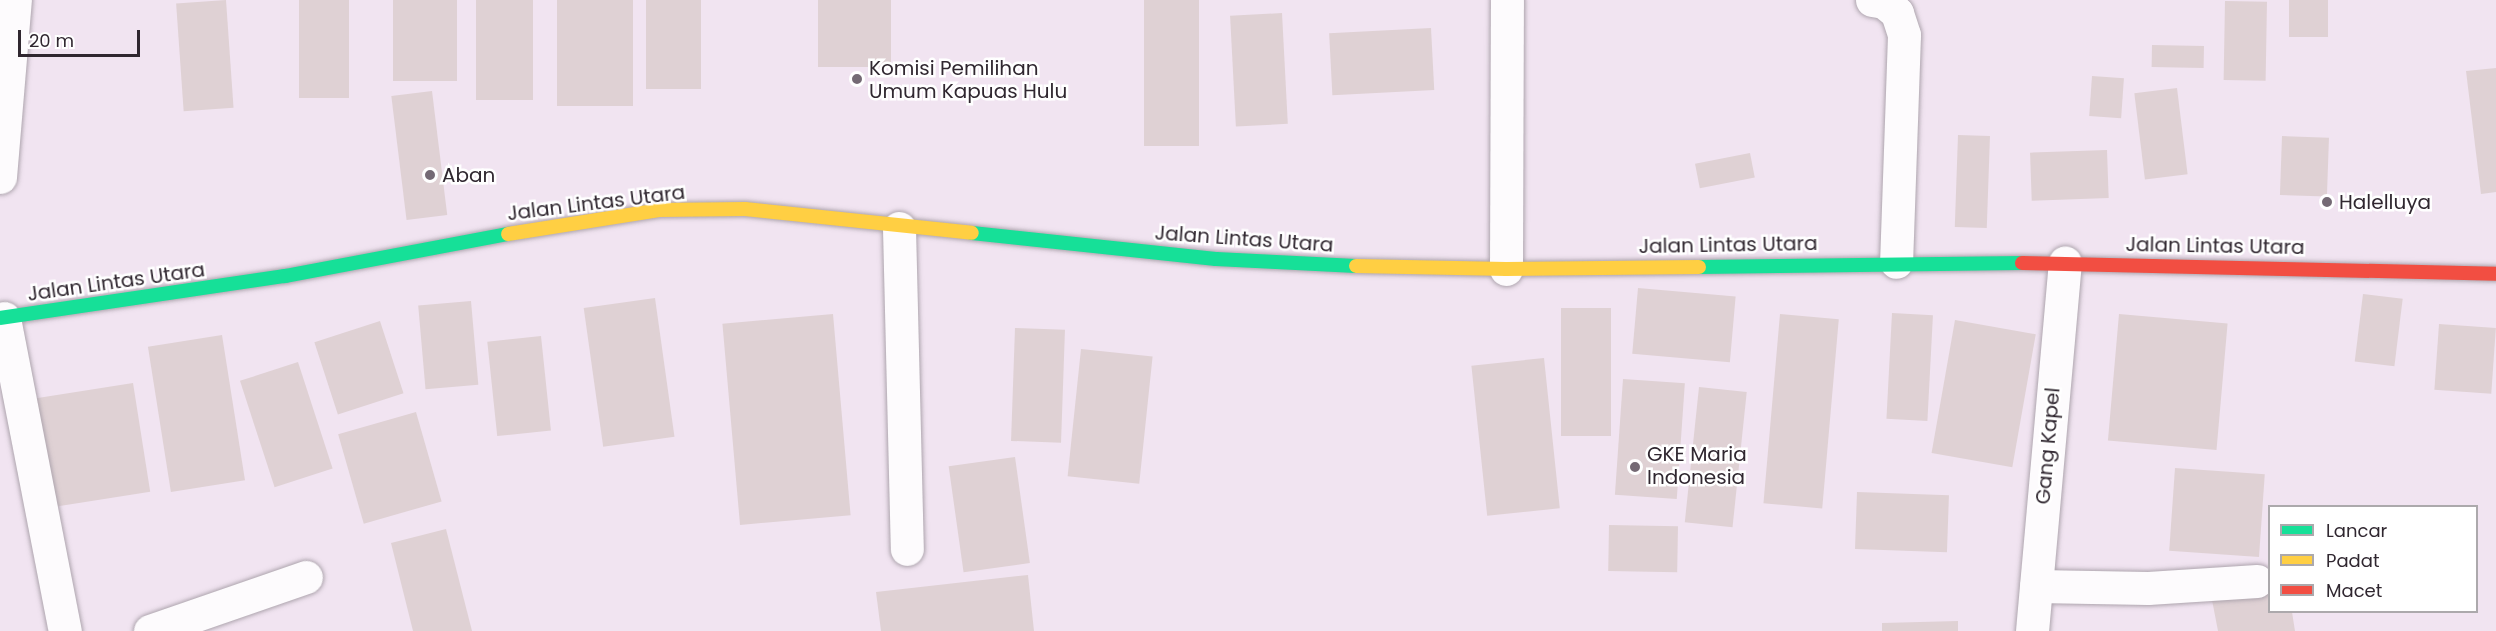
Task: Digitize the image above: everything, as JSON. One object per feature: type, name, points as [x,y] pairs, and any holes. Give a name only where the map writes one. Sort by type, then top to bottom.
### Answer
[{"type":"highway","name":"Jalan Lintas Utara","points":[[2,318],[285,276],[550,226],[659,210],[745,209],[899,228],[1216,259],[1506,268],[1896,262],[2065,262],[2496,274]]},
{"type":"street","points":[[0,177],[15,0]]},
{"type":"street","points":[[1506,268],[1507,0]]},
{"type":"street","points":[[1872,0],[1884,2],[1897,14],[1904,35],[1896,262]]},
{"type":"street","points":[[899,228],[907,549]]},
{"type":"street","name":"Gang Kapel","points":[[2032,631],[2065,262]]},
{"type":"street","points":[[2,318],[65,631]]},
{"type":"street","points":[[150,631],[306,577]]},
{"type":"street","points":[[2036,586],[2148,588],[2257,580]]},
{"type":"building","points":[[226,0],[234,108],[184,111],[176,3]]},
{"type":"building","points":[[299,0],[349,0],[349,98],[299,98]]},
{"type":"building","points":[[393,0],[457,0],[457,81],[393,81]]},
{"type":"building","points":[[476,0],[533,0],[533,100],[476,100]]},
{"type":"building","points":[[557,0],[633,0],[633,106],[557,106]]},
{"type":"building","points":[[646,0],[701,0],[701,89],[646,89]]},
{"type":"building","points":[[818,0],[891,0],[891,67],[818,67]]},
{"type":"building","points":[[1144,0],[1199,0],[1199,146],[1144,146]]},
{"type":"building","points":[[2289,0],[2328,0],[2328,37],[2289,37]]},
{"type":"building","points":[[2225,1],[2267,2],[2266,81],[2224,80]]},
{"type":"building","points":[[1282,13],[1288,124],[1236,127],[1230,16]]},
{"type":"building","points":[[1431,28],[1434,90],[1332,95],[1329,33]]},
{"type":"building","points":[[2152,45],[2204,46],[2204,68],[2152,67]]},
{"type":"building","points":[[2496,68],[2496,192],[2481,194],[2466,71]]},
{"type":"building","points":[[2092,76],[2124,78],[2121,118],[2089,116]]},
{"type":"building","points":[[2177,88],[2188,174],[2145,180],[2134,93]]},
{"type":"building","points":[[432,91],[447,215],[407,220],[391,96]]},
{"type":"building","points":[[1958,135],[1990,136],[1987,228],[1955,227]]},
{"type":"building","points":[[2282,136],[2329,138],[2327,197],[2280,195]]},
{"type":"building","points":[[2107,150],[2109,198],[2032,201],[2030,153]]},
{"type":"building","points":[[1750,153],[1755,178],[1700,188],[1695,164]]},
{"type":"building","points":[[1638,288],[1736,297],[1730,362],[1632,354]]},
{"type":"building","points":[[2363,294],[2403,299],[2394,366],[2355,361]]},
{"type":"building","points":[[655,298],[674,437],[603,447],[584,308]]},
{"type":"building","points":[[471,301],[478,385],[426,389],[418,306]]},
{"type":"building","points":[[1561,308],[1611,308],[1611,436],[1561,436]]},
{"type":"building","points":[[1892,313],[1933,315],[1927,421],[1886,419]]},
{"type":"building","points":[[833,314],[851,515],[740,525],[722,324]]},
{"type":"building","points":[[1780,314],[1839,319],[1822,508],[1763,503]]},
{"type":"building","points":[[2119,314],[2228,323],[2217,450],[2108,441]]},
{"type":"building","points":[[1955,320],[2036,334],[2012,467],[1932,453]]},
{"type":"building","points":[[380,321],[403,393],[338,415],[314,342]]},
{"type":"building","points":[[2439,324],[2496,328],[2491,394],[2434,390]]},
{"type":"building","points":[[1015,328],[1065,330],[1061,443],[1011,441]]},
{"type":"building","points":[[222,335],[245,480],[171,492],[148,347]]},
{"type":"building","points":[[541,336],[551,430],[497,436],[487,342]]},
{"type":"building","points":[[1081,349],[1153,357],[1139,484],[1068,476]]},
{"type":"building","points":[[1544,358],[1560,508],[1487,516],[1471,366]]},
{"type":"building","points":[[298,362],[333,469],[275,487],[240,381]]},
{"type":"building","points":[[1623,379],[1685,383],[1677,499],[1615,495]]},
{"type":"building","points":[[133,383],[150,492],[53,507],[36,398]]},
{"type":"building","points":[[1699,387],[1747,392],[1733,527],[1685,522]]},
{"type":"building","points":[[416,412],[442,501],[364,524],[338,434]]},
{"type":"building","points":[[1015,457],[1030,563],[964,572],[949,466]]},
{"type":"building","points":[[2175,468],[2265,474],[2259,557],[2169,551]]},
{"type":"building","points":[[1857,492],[1949,495],[1947,552],[1855,549]]},
{"type":"building","points":[[1609,525],[1678,526],[1677,572],[1608,571]]},
{"type":"building","points":[[446,529],[472,631],[413,631],[391,543]]},
{"type":"building","points":[[1028,575],[1034,631],[881,631],[876,592]]},
{"type":"building","points":[[2268,590],[2268,613],[2292,613],[2295,631],[2218,631],[2212,600]]},
{"type":"building","points":[[1958,621],[1958,631],[1882,631],[1882,623]]},
{"type":"traffic: fast","points":[[972,233],[1216,259],[1356,266]]},
{"type":"traffic: fast","points":[[0,318],[285,276],[508,234]]},
{"type":"traffic: fast","points":[[1699,267],[2022,263]]},
{"type":"traffic: slow","points":[[508,234],[659,210],[745,209],[972,233]]},
{"type":"traffic: slow","points":[[1356,266],[1506,269],[1699,267]]},
{"type":"traffic: jam","points":[[2022,263],[2496,274]]},
{"type":"place","name":"Komisi Pemilihan Umum Kapuas Hulu","points":[[857,79]]},
{"type":"place","name":"Aban","points":[[430,175]]},
{"type":"place","name":"Halelluya","points":[[2327,202]]},
{"type":"place","name":"GKE Maria Indonesia","points":[[1635,467]]}]
